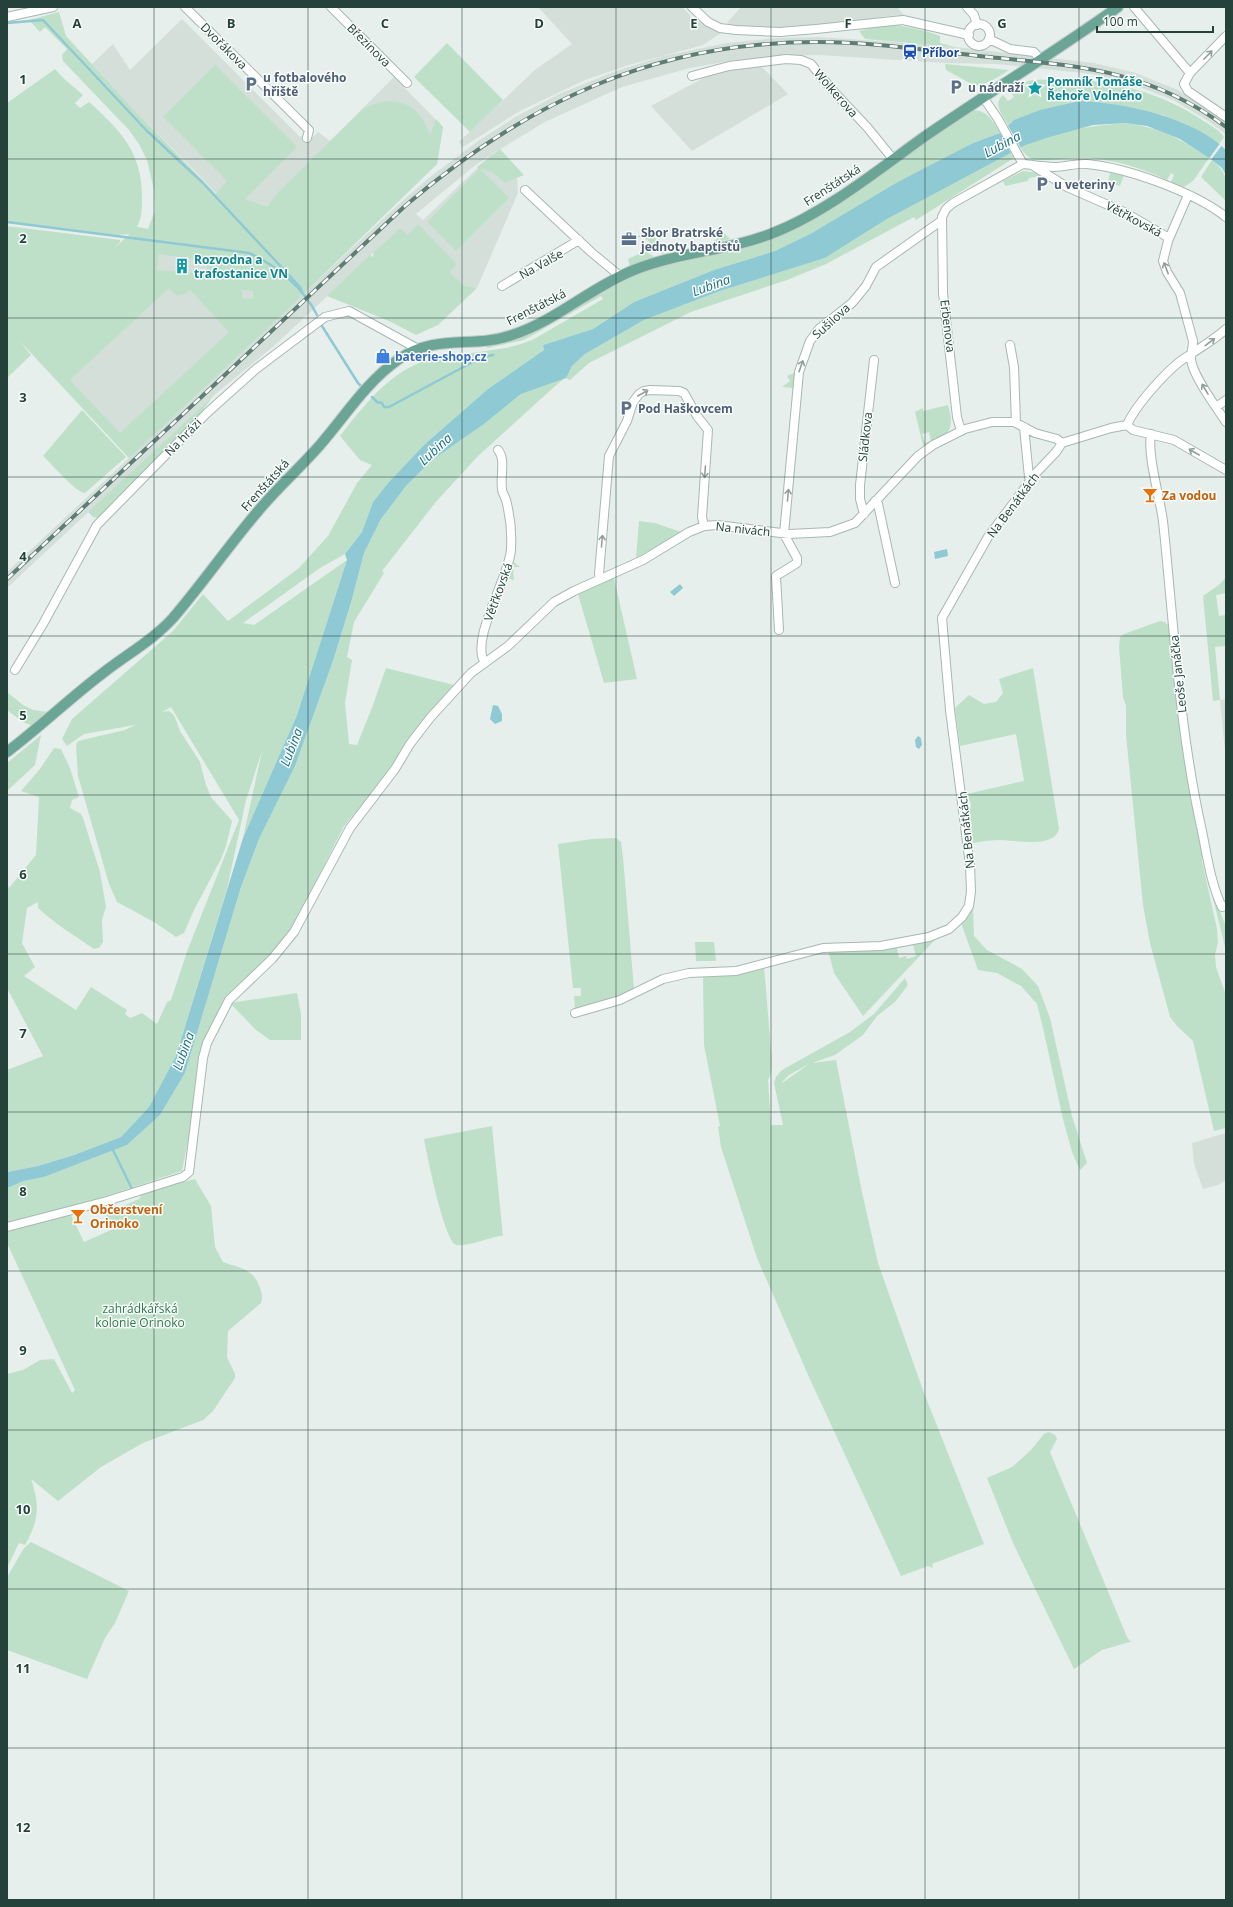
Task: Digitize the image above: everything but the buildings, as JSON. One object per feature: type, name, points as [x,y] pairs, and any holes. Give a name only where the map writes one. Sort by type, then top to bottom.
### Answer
[{"type":"main road","name":"Frenštátská","points":[[7,752],[40,726],[100,674],[155,635],[172,619],[257,512],[323,442],[364,389],[390,366],[418,349],[433,344],[484,341],[512,336],[535,325],[620,276],[658,261],[736,246],[776,232],[814,213],[983,97],[1118,7]]},
{"type":"street","points":[[7,16],[52,7]]},
{"type":"street","name":"Dvořákova","points":[[185,7],[309,130],[307,138]]},
{"type":"street","name":"Březinova","points":[[331,7],[408,83]]},
{"type":"street","points":[[692,7],[708,22],[720,28],[736,30],[780,32],[837,28],[903,20],[969,35]]},
{"type":"street","points":[[967,7],[974,15],[977,25]]},
{"type":"street","points":[[1134,7],[1190,73]]},
{"type":"street","points":[[977,25],[983,25],[990,33],[985,44],[977,46],[972,43],[969,35],[971,29],[977,25]]},
{"type":"street","points":[[1226,36],[1184,81],[1186,89],[1226,118]]},
{"type":"street","points":[[989,38],[1010,49],[1034,52],[1040,59]]},
{"type":"street","name":"Wolkerova","points":[[692,76],[728,66],[786,59],[801,60],[811,64],[833,91],[867,127],[893,159]]},
{"type":"street","points":[[983,97],[998,119],[1018,155],[1028,164]]},
{"type":"street","points":[[942,221],[943,214],[950,206],[1028,164],[1054,167],[1060,165],[1085,164],[1114,168],[1188,195],[1213,207],[1226,217]]},
{"type":"street","name":"Větřkovská","points":[[1028,164],[1067,188],[1124,212],[1169,238]]},
{"type":"street","points":[[1055,180],[1054,172],[1060,165]]},
{"type":"street","points":[[525,190],[620,276]]},
{"type":"street","points":[[1188,195],[1169,238],[1163,261],[1167,272],[1180,293],[1193,341],[1191,360],[1199,378],[1226,422]]},
{"type":"street","name":"Sušilova","points":[[784,534],[799,372],[813,336],[852,303],[867,284],[876,267],[942,221]]},
{"type":"street","name":"Erbenova","points":[[942,221],[943,293],[957,417],[961,431]]},
{"type":"street","name":"Na Valše","points":[[502,286],[579,240]]},
{"type":"street","name":"Na hrázi","points":[[15,670],[43,624],[98,525],[206,413],[256,368],[325,316],[349,312],[418,349]]},
{"type":"street","points":[[1127,425],[1133,413],[1160,379],[1226,329]]},
{"type":"street","points":[[1010,345],[1014,367],[1016,423]]},
{"type":"street","name":"Sládkova","points":[[864,514],[860,499],[860,485],[874,360]]},
{"type":"street","points":[[600,580],[599,574],[609,456],[627,421],[633,402],[639,394],[644,391],[679,391],[684,393],[708,430],[702,517],[704,526]]},
{"type":"street","points":[[1216,407],[1226,400]]},
{"type":"street","name":"Na nivách","points":[[7,1227],[107,1201],[183,1177],[189,1172],[203,1058],[207,1043],[229,1000],[272,959],[294,932],[350,828],[395,769],[410,744],[430,718],[458,686],[508,646],[554,602],[643,560],[689,532],[704,526],[717,525],[784,534],[830,532],[855,523],[918,456],[934,445],[961,431],[992,422],[1016,423],[1035,434],[1057,439],[1062,443]]},
{"type":"street","points":[[1127,425],[1133,430],[1174,440],[1226,470]]},
{"type":"street","points":[[1062,443],[1111,428],[1127,425]]},
{"type":"street","points":[[1024,427],[1029,477],[1031,479]]},
{"type":"street","name":"Leoše Janáčka","points":[[1151,434],[1153,461],[1162,511],[1177,674],[1186,748],[1214,885],[1222,907],[1226,906]]},
{"type":"street","name":"Na Benátkách","points":[[575,1013],[620,1000],[663,979],[689,974],[736,971],[823,948],[882,946],[929,937],[949,929],[962,917],[969,906],[971,891],[970,864],[950,710],[942,618],[959,585],[988,537],[1031,479],[1056,452],[1062,443]]},
{"type":"street","name":"Větřkovská","points":[[485,663],[482,659],[482,641],[488,616],[509,565],[512,548],[506,499],[502,490],[502,456],[498,450]]},
{"type":"street","points":[[875,501],[878,504],[895,583]]},
{"type":"street","points":[[778,630],[776,576],[797,563],[797,558],[784,534]]},
{"type":"shaded area","points":[[538,7],[682,7],[690,15],[691,22],[720,23],[721,33],[703,45],[629,65],[585,80],[520,111],[463,147],[459,142],[536,69],[572,44]]},
{"type":"shaded area","points":[[741,7],[897,7],[904,15],[888,16],[838,25],[778,29],[736,27],[727,23]]},
{"type":"shaded area","points":[[182,19],[299,136],[311,139],[318,132],[330,141],[394,77],[443,127],[437,164],[185,405],[401,202],[430,177],[478,141],[517,116],[561,93],[616,71],[663,56],[727,43],[777,38],[819,37],[938,45],[1094,63],[1136,73],[1178,90],[1226,119],[1226,134],[1208,121],[1173,100],[1132,84],[1092,74],[997,64],[946,63],[819,55],[778,56],[729,61],[690,68],[622,87],[545,122],[492,154],[517,176],[518,193],[477,288],[463,285],[446,273],[400,228],[275,345],[213,396],[7,588],[7,572],[129,458],[18,339],[138,227],[148,229],[155,211],[295,276],[138,114],[92,64],[113,44],[130,70]],"holes":[[[491,155],[423,220],[416,214],[473,167]]]},
{"type":"shaded area","points":[[760,65],[788,94],[692,151],[651,106],[713,73],[718,74],[729,69]]},
{"type":"shaded area","points":[[1226,699],[1226,761],[1220,700]]},
{"type":"shaded area","points":[[1226,1133],[1226,1180],[1218,1185],[1203,1189],[1194,1164],[1192,1143]]},
{"type":"green space","points":[[59,12],[66,36],[138,114],[216,194],[227,181],[163,117],[215,65],[297,147],[245,199],[267,207],[280,190],[362,110],[373,105],[393,101],[403,103],[419,114],[430,135],[436,119],[443,127],[437,164],[287,310],[129,458],[18,339],[31,355],[7,378],[7,226],[120,240],[120,242],[113,249],[130,234],[117,235],[7,222],[7,103],[55,69],[83,95],[75,103],[80,108],[89,102],[120,133],[134,155],[141,181],[142,197],[141,216],[137,227],[148,229],[155,211],[154,190],[147,160],[139,144],[129,130],[63,61],[62,55],[67,49],[45,27],[40,32],[29,20]],"holes":[[[159,254],[208,261],[206,274],[157,270]],[[169,288],[177,296],[190,290],[229,332],[120,433],[70,380]],[[242,290],[253,291],[253,299],[242,298]]]},
{"type":"green space","points":[[884,25],[926,31],[940,36],[940,43],[955,47],[865,39],[859,31]]},
{"type":"green space","points":[[447,43],[503,100],[470,132],[414,77]]},
{"type":"green space","points":[[945,64],[1009,70],[988,82],[975,86],[946,70]]},
{"type":"green space","points":[[1062,79],[1117,85],[1153,95],[1186,110],[1220,132],[1224,137],[1219,144],[1186,124],[1162,115],[1014,120],[1008,125],[998,106],[998,102],[1003,95],[1008,101],[1014,97],[1012,94],[1022,89],[1019,84],[1032,80]]},
{"type":"green space","points":[[973,110],[978,110],[986,114],[992,120],[1000,133],[973,143],[812,233],[775,251],[714,270],[634,302],[593,329],[543,345],[544,350],[488,389],[425,444],[388,483],[373,502],[362,532],[345,554],[320,568],[243,623],[254,625],[347,560],[297,715],[243,838],[262,751],[246,800],[227,889],[176,1056],[149,1107],[121,1137],[74,1155],[38,1166],[7,1172],[7,1070],[43,1056],[7,988],[7,882],[9,888],[36,855],[39,797],[21,791],[40,769],[54,748],[61,749],[70,768],[79,797],[72,800],[70,808],[81,814],[83,818],[100,872],[106,907],[102,920],[103,942],[99,948],[94,949],[65,930],[45,914],[38,908],[38,902],[27,908],[22,943],[35,967],[24,976],[76,1010],[91,987],[127,1010],[125,1014],[130,1018],[142,1013],[157,1024],[167,1002],[171,1000],[188,949],[239,820],[171,707],[162,712],[169,711],[174,715],[180,731],[200,762],[211,797],[232,821],[221,859],[194,910],[184,933],[176,937],[154,922],[117,902],[109,884],[78,776],[76,746],[77,742],[82,740],[125,730],[135,725],[84,734],[67,746],[62,739],[72,719],[173,631],[203,594],[228,621],[299,568],[328,536],[357,483],[372,465],[360,460],[340,436],[379,390],[391,380],[416,364],[430,359],[506,348],[534,339],[603,299],[601,296],[524,340],[487,348],[487,345],[532,331],[634,275],[678,261],[737,250],[772,239]]},
{"type":"green space","points":[[1125,123],[1149,128],[1179,139],[1209,158],[1193,181],[1184,187],[1171,182],[1174,175],[1171,173],[1167,180],[1136,168],[1092,158],[1036,160],[1028,157],[1021,148],[1058,133]]},
{"type":"green space","points":[[500,149],[524,175],[505,183],[492,172],[480,169],[509,198],[456,251],[427,222],[479,169],[477,167]]},
{"type":"green space","points":[[1011,153],[1014,158],[916,220],[914,217],[826,264],[787,280],[691,312],[589,363],[570,380],[565,378],[572,366],[585,354],[644,320],[720,291],[825,258],[887,219]]},
{"type":"green space","points":[[1212,160],[1224,174],[1226,201],[1201,177]]},
{"type":"green space","points":[[1023,171],[1040,173],[1040,176],[1029,178],[1028,181],[1005,186],[1003,181]]},
{"type":"green space","points":[[1110,173],[1124,175],[1120,186],[1108,182]]},
{"type":"green space","points":[[418,224],[457,264],[450,272],[463,285],[477,288],[438,325],[416,335],[389,321],[327,296],[370,255],[372,257],[374,254],[373,253],[400,228],[408,235]]},
{"type":"green space","points":[[648,228],[665,251],[663,254],[645,238],[637,237]]},
{"type":"green space","points":[[724,233],[730,239],[714,243],[714,241]]},
{"type":"green space","points":[[647,252],[653,256],[653,259],[630,267],[628,259]]},
{"type":"green space","points":[[796,372],[794,388],[782,387],[790,381],[787,376]]},
{"type":"green space","points":[[565,378],[477,457],[435,503],[382,571],[384,573],[354,622],[347,657],[352,660],[345,703],[349,744],[357,745],[386,668],[454,685],[428,716],[371,794],[344,826],[291,931],[270,958],[217,1014],[204,1039],[193,1116],[182,1171],[100,1198],[7,1224],[7,1188],[24,1181],[44,1177],[127,1145],[160,1115],[185,1073],[241,887],[259,839],[295,766],[333,661],[364,553],[381,519],[406,486],[431,461],[484,424],[521,394]]},
{"type":"green space","points":[[213,396],[190,428],[100,519],[93,517],[88,512]]},
{"type":"green space","points":[[948,405],[951,422],[948,432],[944,436],[924,449],[915,412],[923,408],[923,411]],"holes":[[[929,432],[931,441],[925,443],[922,434]]]},
{"type":"green space","points":[[82,410],[126,457],[85,493],[75,488],[43,456]]},
{"type":"green space","points":[[639,521],[655,523],[681,532],[636,558]]},
{"type":"green space","points":[[512,561],[520,567],[513,567],[514,580],[506,578]]},
{"type":"green space","points":[[1226,577],[1226,593],[1216,595],[1219,616],[1226,615],[1226,646],[1215,647],[1220,700],[1213,701],[1203,596],[1220,584]]},
{"type":"green space","points":[[614,578],[637,679],[604,683],[578,594]]},
{"type":"green space","points":[[1160,621],[1165,622],[1170,627],[1202,847],[1202,861],[1217,929],[1218,942],[1215,955],[1216,967],[1226,995],[1226,1128],[1214,1131],[1193,1041],[1170,1017],[1150,943],[1143,905],[1126,735],[1126,706],[1123,697],[1119,647],[1120,637],[1124,634]]},
{"type":"green space","points":[[1033,668],[1059,829],[1056,835],[1043,841],[1025,842],[998,840],[973,843],[969,815],[971,804],[967,794],[1024,781],[1016,734],[960,746],[955,708],[969,695],[984,704],[996,702],[1003,693],[999,679]]},
{"type":"green space","points":[[7,692],[23,705],[33,710],[48,712],[33,726],[23,722],[7,710]]},
{"type":"green space","points":[[41,735],[35,765],[7,791],[7,763]]},
{"type":"green space","points":[[616,838],[621,842],[623,857],[634,989],[606,1002],[575,1010],[574,996],[581,996],[581,988],[573,988],[558,844],[592,839]]},
{"type":"green space","points":[[1210,886],[1226,927],[1226,951]]},
{"type":"green space","points":[[973,908],[974,936],[987,950],[1022,969],[1038,986],[1050,1018],[1072,1116],[1087,1163],[1080,1170],[1072,1152],[1063,1119],[1037,1004],[1021,986],[997,973],[978,970],[961,923]]},
{"type":"green space","points":[[930,940],[934,941],[863,1016],[834,973],[828,950],[881,950]],"holes":[[[913,945],[916,956],[907,959],[906,956],[899,958],[897,948]]]},
{"type":"green space","points":[[695,942],[714,942],[716,961],[696,961]]},
{"type":"green space","points":[[764,966],[772,1062],[771,1073],[768,1080],[771,1125],[783,1125],[774,1083],[776,1077],[782,1070],[850,1032],[874,1014],[905,978],[908,985],[895,1002],[877,1016],[863,1035],[835,1055],[812,1063],[836,1060],[862,1192],[878,1263],[924,1393],[984,1544],[932,1564],[933,1568],[928,1566],[901,1576],[809,1377],[757,1258],[721,1147],[718,1127],[720,1126],[704,1045],[703,976]],"holes":[[[809,1064],[782,1083],[781,1094],[782,1082],[789,1075]]]},
{"type":"green space","points":[[297,993],[301,1014],[301,1040],[270,1040],[256,1030],[230,1003]]},
{"type":"green space","points":[[492,1126],[503,1236],[468,1244],[456,1245],[451,1240],[441,1213],[424,1139]]},
{"type":"green space","name":"zahrádkářská kolonie Orinoko","points":[[195,1179],[211,1206],[215,1247],[223,1262],[246,1270],[250,1273],[257,1282],[262,1294],[261,1303],[228,1331],[227,1357],[235,1374],[235,1378],[213,1411],[203,1420],[143,1443],[101,1467],[58,1501],[31,1479],[37,1505],[33,1528],[25,1545],[19,1543],[7,1568],[7,1374],[23,1370],[40,1360],[54,1359],[72,1393],[75,1390],[7,1243],[7,1230],[70,1213],[84,1242],[113,1229],[106,1214],[139,1199],[142,1193]]},
{"type":"green space","points":[[1049,1432],[1055,1435],[1057,1439],[1050,1452],[1127,1637],[1130,1641],[1133,1641],[1102,1650],[1074,1669],[1013,1543],[987,1478],[1012,1467],[1031,1450],[1044,1434]]},
{"type":"green space","points":[[31,1542],[129,1591],[115,1623],[105,1638],[87,1679],[7,1650],[7,1577],[24,1548]]},
{"type":"water","name":"Lubina","points":[[1080,101],[1098,102],[1137,109],[1157,114],[1195,129],[1212,139],[1226,150],[1226,175],[1222,168],[1212,160],[1180,139],[1147,126],[1125,123],[1093,125],[1026,145],[887,219],[825,258],[720,291],[644,320],[585,354],[572,366],[566,378],[521,394],[484,424],[431,461],[406,486],[381,519],[364,553],[333,661],[295,766],[259,839],[241,887],[185,1073],[160,1115],[127,1145],[44,1177],[24,1181],[7,1188],[7,1172],[38,1166],[74,1155],[121,1137],[149,1107],[176,1056],[243,838],[297,715],[347,560],[345,554],[362,532],[373,502],[388,483],[425,444],[488,389],[544,350],[543,345],[593,329],[634,302],[714,270],[775,251],[812,233],[898,182],[973,143],[1000,133],[1014,120],[1040,110]]},
{"type":"water","points":[[947,549],[948,556],[935,559],[934,552]]},
{"type":"water","points":[[680,584],[683,588],[674,596],[670,592]]},
{"type":"water","points":[[493,705],[498,706],[502,714],[502,721],[495,724],[490,719]]},
{"type":"water","points":[[918,736],[921,738],[922,745],[919,749],[916,747],[915,740]]},
{"type":"pier","points":[[1007,124],[1022,150],[1012,155],[999,131]]},
{"type":"pier","points":[[1221,142],[1223,144],[1210,161],[1208,160]]},
{"type":"waterway","points":[[7,23],[43,20],[147,131],[202,182],[300,287],[302,292]]},
{"type":"waterway","points":[[7,222],[249,253],[269,264],[288,278],[304,295],[317,315]]},
{"type":"waterway","points":[[322,326],[358,383],[364,389]]},
{"type":"waterway","points":[[372,397],[377,402],[382,403],[384,407],[389,407],[482,357],[493,355]]},
{"type":"waterway","points":[[112,1148],[132,1189]]},
{"type":"railway","points":[[7,579],[405,206],[451,169],[498,136],[546,108],[596,85],[647,66],[701,53],[758,45],[838,42],[903,47],[1053,64],[1113,74],[1141,82],[1170,93],[1198,108],[1226,127]]},
{"type":"place","name":"Příbor","points":[[910,52]]},
{"type":"place","name":"u fotbalového hřiště","points":[[251,84]]},
{"type":"place","name":"u nádraží","points":[[956,87]]},
{"type":"place","name":"Pomník Tomáše Řehoře Volného","points":[[1035,88]]},
{"type":"place","name":"u veteriny","points":[[1042,184]]},
{"type":"place","name":"Sbor Bratrské jednoty baptistů","points":[[629,239]]},
{"type":"place","name":"Rozvodna a trafostanice VN","points":[[182,266]]},
{"type":"place","name":"baterie-shop.cz","points":[[383,356]]},
{"type":"place","name":"Pod Haškovcem","points":[[626,408]]},
{"type":"place","name":"Za vodou","points":[[1150,495]]},
{"type":"place","name":"Občerstvení Orinoko","points":[[78,1216]]}]
